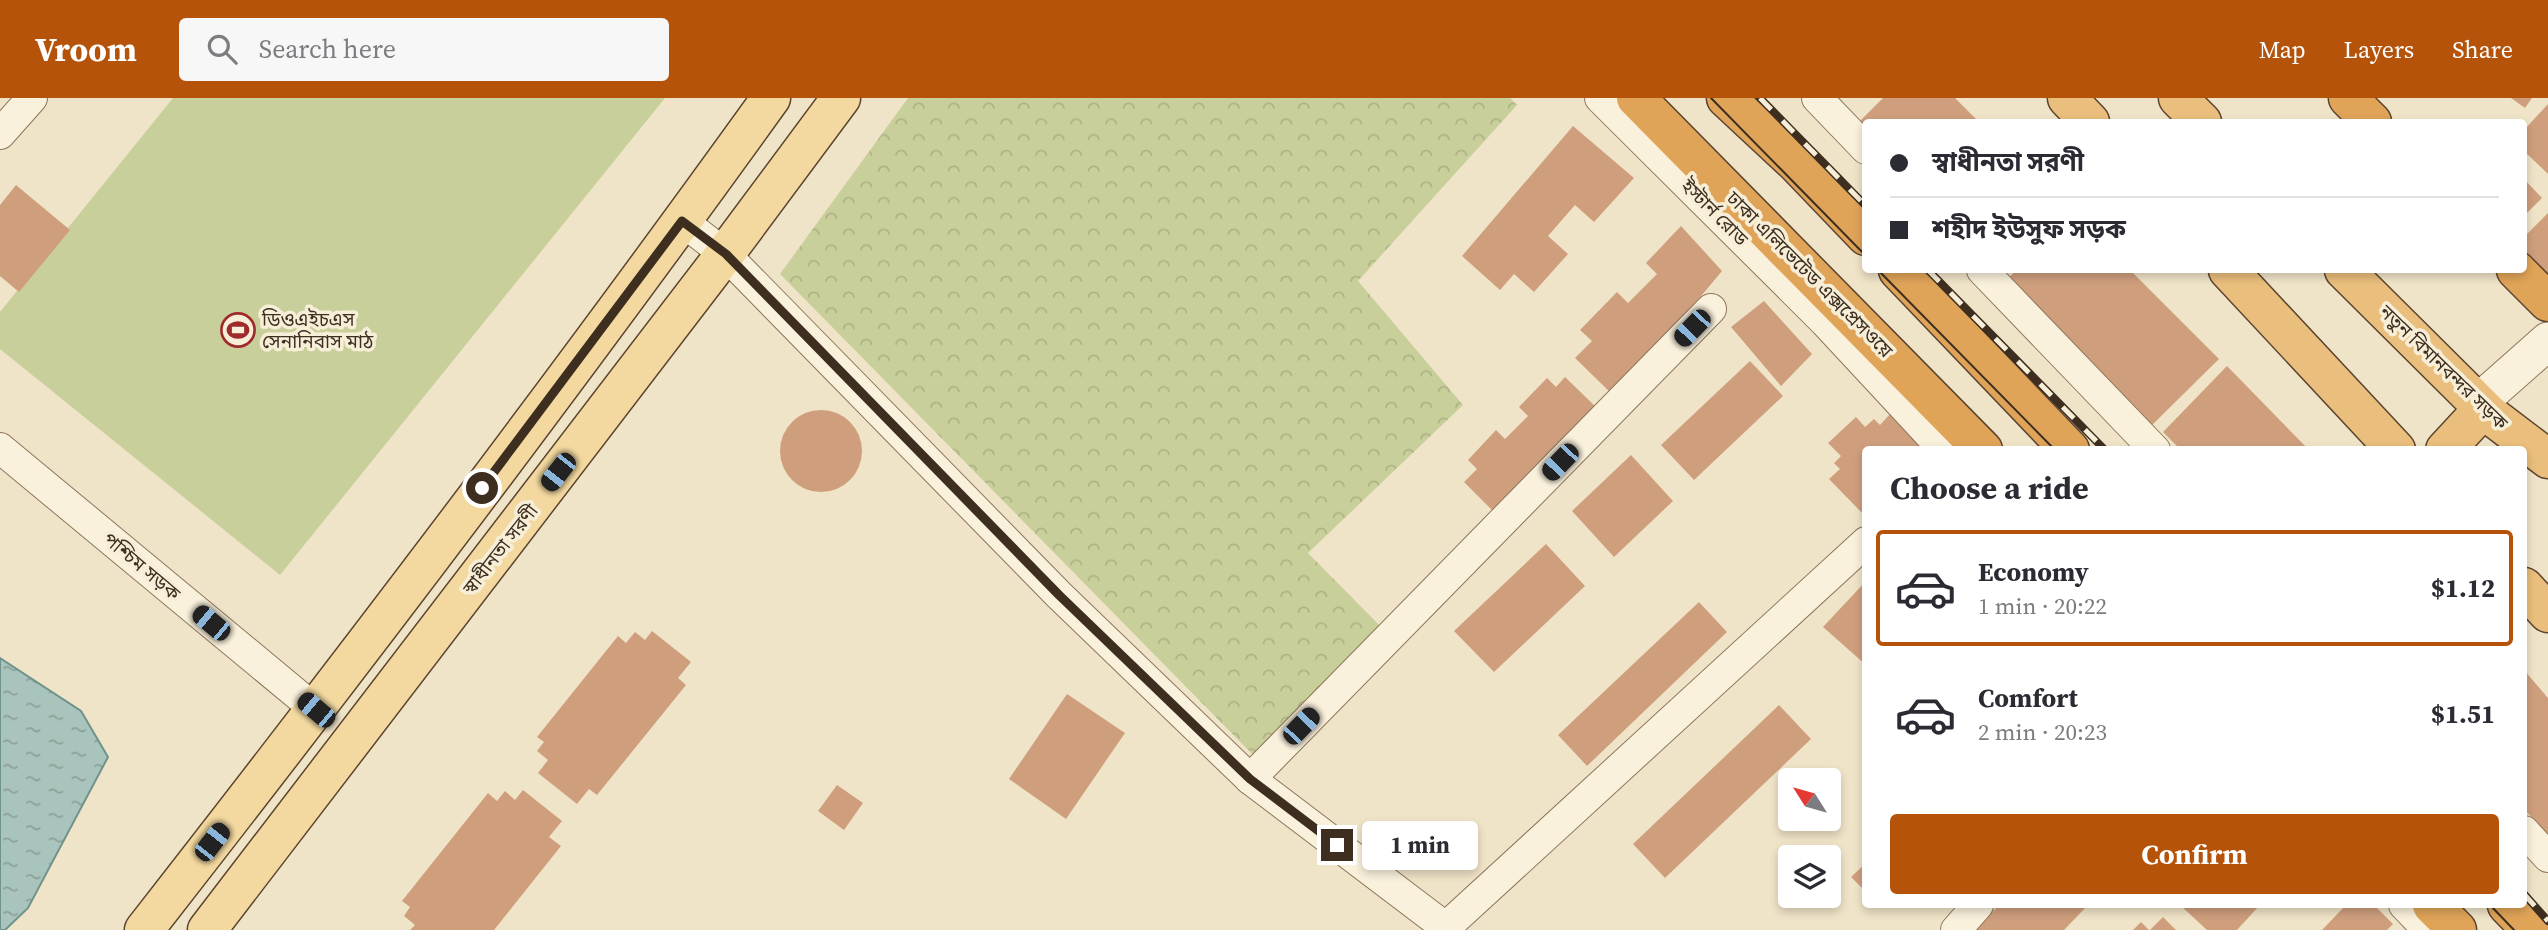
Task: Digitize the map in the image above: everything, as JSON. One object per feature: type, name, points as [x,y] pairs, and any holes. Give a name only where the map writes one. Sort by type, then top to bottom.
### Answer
[{"type":"highway","name":"ঢাকা এলিভেটেড এক্সপ্রেসওয়ে","points":[[1636,98],[1979,446]]},
{"type":"highway","points":[[1726,98],[1797,164],[1862,232]]},
{"type":"highway","points":[[2067,98],[2087,119]]},
{"type":"highway","points":[[2178,98],[2199,119]]},
{"type":"highway","points":[[2348,98],[2369,119]]},
{"type":"highway","points":[[1901,273],[2066,446]]},
{"type":"highway","points":[[2231,273],[2392,446]]},
{"type":"highway","name":"নতুন বিমানবন্দর সড়ক","points":[[2347,273],[2483,409],[2548,459]]},
{"type":"highway","points":[[2519,273],[2548,302]]},
{"type":"highway","points":[[2449,446],[2483,409]]},
{"type":"highway","points":[[2527,590],[2548,613]]},
{"type":"highway","points":[[2435,908],[2457,930]]},
{"type":"highway","points":[[2510,908],[2531,930]]},
{"type":"main road","points":[[144,930],[316,710],[771,98]]},
{"type":"main road","name":"স্বাধীনতা সরণী","points":[[207,930],[726,254],[841,98]]},
{"type":"street","points":[[0,134],[32,98]]},
{"type":"street","name":"ইস্টার্ন রোড","points":[[1600,98],[1825,322],[1940,446]]},
{"type":"street","points":[[1816,98],[1862,145]]},
{"type":"street","points":[[682,221],[726,254],[1059,595],[1250,779],[1447,929],[1862,546]]},
{"type":"street","points":[[1985,273],[2151,446]]},
{"type":"street","points":[[1250,779],[1711,309]]},
{"type":"street","points":[[2483,409],[2548,341]]},
{"type":"street","points":[[2483,409],[2548,359]]},
{"type":"street","name":"পশ্চিম সড়ক","points":[[0,448],[316,710]]},
{"type":"street","points":[[2527,834],[2548,856]]},
{"type":"street","points":[[1956,930],[1975,908]]},
{"type":"street","points":[[2407,908],[2428,930]]},
{"type":"green space","name":"ডিওএইচএস সেনানিবাস মাঠ","points":[[173,98],[665,98],[280,575],[0,349],[0,312]]},
{"type":"green space","points":[[908,98],[1510,98],[1517,105],[1358,281],[1463,405],[1308,553],[1387,633],[1260,762],[780,274]]},
{"type":"water","points":[[0,658],[81,711],[108,757],[28,908],[5,930],[0,930]]},
{"type":"building","points":[[1883,98],[1955,98],[1976,119],[1862,119]]},
{"type":"building","points":[[2511,98],[2532,98],[2525,108]]},
{"type":"building","points":[[2548,104],[2548,174],[2527,154],[2527,127]]},
{"type":"building","points":[[1862,119],[1862,133],[1855,126]]},
{"type":"building","points":[[1573,126],[1634,178],[1594,222],[1575,205],[1548,236],[1568,254],[1534,292],[1514,274],[1500,290],[1462,256]]},
{"type":"building","points":[[2527,182],[2542,198],[2527,213]]},
{"type":"building","points":[[16,185],[70,230],[19,292],[0,276],[0,205]]},
{"type":"building","points":[[2548,213],[2548,283],[2527,261],[2527,234]]},
{"type":"building","points":[[1681,226],[1722,271],[1616,398],[1575,358],[1592,341],[1580,330],[1617,292],[1628,303],[1657,274],[1646,263]]},
{"type":"building","points":[[2014,273],[2133,273],[2219,359],[2149,428],[2004,282]]},
{"type":"building","points":[[1764,301],[1812,354],[1781,386],[1731,327]]},
{"type":"building","points":[[1750,361],[1783,396],[1694,480],[1661,445]]},
{"type":"building","points":[[2227,366],[2305,446],[2177,446],[2163,432]]},
{"type":"building","points":[[1565,377],[1597,408],[1495,513],[1464,482],[1477,469],[1468,460],[1496,430],[1505,439],[1528,416],[1519,407],[1547,378],[1556,387]]},
{"type":"building","points":[[821,410],[837,413],[850,422],[859,435],[862,451],[859,467],[850,480],[837,489],[821,492],[805,489],[792,480],[783,467],[780,451],[783,435],[792,422],[805,413]]},
{"type":"building","points":[[1890,414],[1920,446],[1862,446],[1862,513],[1829,479],[1840,469],[1834,463],[1841,456],[1828,443],[1856,417],[1865,427],[1874,419],[1880,425]]},
{"type":"building","points":[[1631,455],[1673,501],[1614,557],[1572,511]]},
{"type":"building","points":[[1546,544],[1585,586],[1494,672],[1454,631]]},
{"type":"building","points":[[1862,585],[1862,661],[1823,627]]},
{"type":"building","points":[[1699,602],[1727,632],[1587,766],[1558,735]]},
{"type":"building","points":[[652,631],[691,662],[678,678],[686,685],[597,795],[589,789],[577,804],[538,773],[548,760],[537,751],[544,742],[537,737],[618,636],[626,643],[635,632],[645,640]]},
{"type":"building","points":[[2527,674],[2548,698],[2548,835],[2527,812]]},
{"type":"building","points":[[1067,694],[1125,733],[1066,819],[1009,779]]},
{"type":"building","points":[[1779,705],[1811,739],[1665,878],[1633,844]]},
{"type":"building","points":[[837,785],[863,803],[844,830],[818,811]]},
{"type":"building","points":[[523,790],[562,821],[549,837],[561,846],[494,930],[410,930],[415,925],[404,916],[410,907],[402,901],[488,793],[497,801],[505,791],[515,800]]},
{"type":"building","points":[[1862,867],[1862,888],[1851,877]]},
{"type":"building","points":[[1996,908],[2085,908],[2064,930],[1975,930]]},
{"type":"building","points":[[2183,908],[2257,908],[2237,930],[2207,930]]},
{"type":"building","points":[[2343,908],[2377,908],[2393,924],[2387,930],[2322,930]]},
{"type":"building","points":[[2163,917],[2176,930],[2150,930]]},
{"type":"building","points":[[2141,922],[2149,930],[2133,930]]},
{"type":"tram line","points":[[1711,98],[1862,252]]},
{"type":"tram line","points":[[1881,273],[2051,446]]},
{"type":"tram line","points":[[2493,908],[2514,930]]},
{"type":"railway","points":[[1760,98],[1862,202]]},
{"type":"railway","points":[[1931,273],[2101,446]]},
{"type":"railway","points":[[2527,897],[2548,921]]},
{"type":"place","name":"ডিওএইচএস সেনানিবাস মাঠ","points":[[238,330]]},
{"type":"route","points":[[482,488],[682,221],[726,254],[1059,595],[1250,779],[1337,845]]}]
